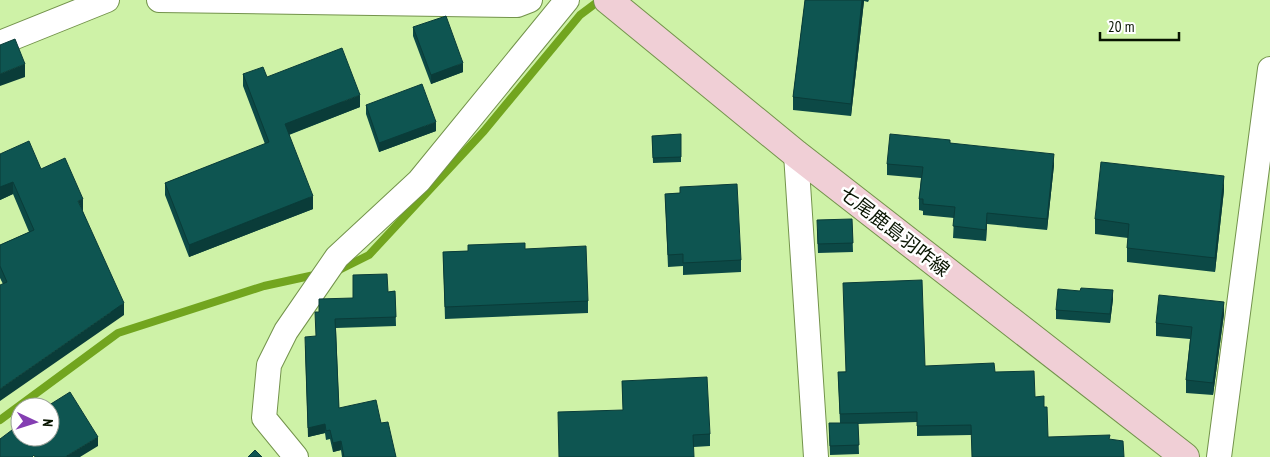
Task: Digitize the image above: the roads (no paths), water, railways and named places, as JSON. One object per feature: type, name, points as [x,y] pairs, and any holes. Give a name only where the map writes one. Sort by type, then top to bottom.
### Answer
[{"type":"main road","name":"七尾鹿島羽咋線","points":[[612,3],[796,154],[1185,457]]},
{"type":"street","points":[[0,43],[106,0]]},
{"type":"street","points":[[159,0],[517,5],[530,0]]},
{"type":"street","points":[[296,457],[264,418],[269,365],[286,331],[337,257],[419,181],[567,0]]},
{"type":"street","points":[[1219,457],[1270,68]]},
{"type":"street","points":[[796,154],[816,457]]},
{"type":"waterway","points":[[335,271],[369,255],[484,131],[580,15],[600,0]]},
{"type":"waterway","points":[[0,420],[118,333],[264,286],[319,274]]}]
